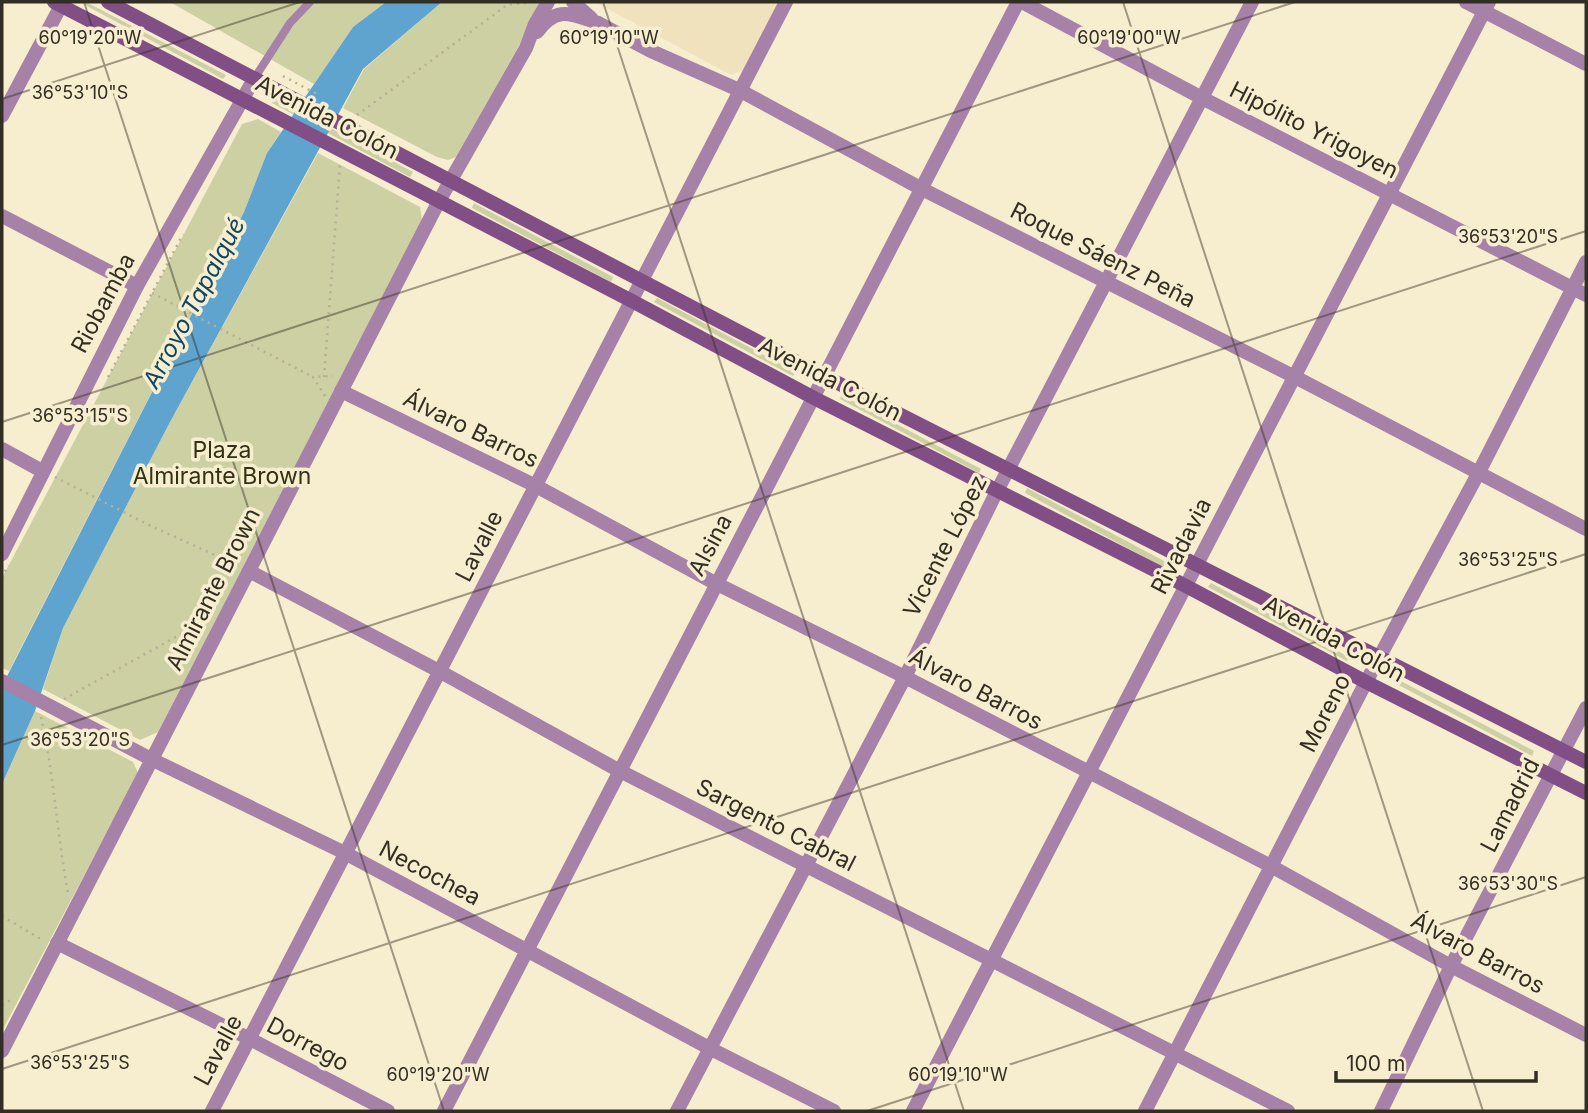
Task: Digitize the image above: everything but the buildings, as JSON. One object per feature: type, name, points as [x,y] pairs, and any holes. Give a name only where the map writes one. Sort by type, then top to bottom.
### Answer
[{"type":"main road","name":"Avenida Colón","points":[[108,2],[826,376],[1586,762]]},
{"type":"main road","name":"Avenida Colón","points":[[59,3],[814,398],[1586,793]]},
{"type":"street","name":"Almirante Brown","points":[[2,1051],[53,943],[249,571],[341,384],[439,201],[526,48],[535,24],[548,2]]},
{"type":"street","points":[[573,2],[598,23]]},
{"type":"street","name":"Lavalle","points":[[212,1111],[786,2]]},
{"type":"street","name":"Hipólito Yrigoyen","points":[[1020,2],[1586,295]]},
{"type":"street","name":"Alsina","points":[[443,1111],[715,583],[1020,2]]},
{"type":"street","name":"Vicente López","points":[[677,1111],[905,677],[997,491],[1252,2]]},
{"type":"street","points":[[1466,2],[1487,7],[1586,64]]},
{"type":"street","points":[[2,116],[59,3]]},
{"type":"street","name":"Rivadavia","points":[[913,1111],[1487,7]]},
{"type":"street","points":[[526,48],[547,19],[557,14],[567,13],[598,23]]},
{"type":"street","name":"Roque Sáenz Peña","points":[[598,23],[651,51],[739,90],[922,189],[1294,377],[1586,529]]},
{"type":"street","name":"Riobamba","points":[[8,555],[137,285],[254,79]]},
{"type":"street","points":[[2,216],[137,285]]},
{"type":"street","name":"Moreno","points":[[1145,1111],[1586,262]]},
{"type":"street","name":"Álvaro Barros","points":[[341,384],[715,583],[905,677],[1271,866],[1451,966],[1586,1035]]},
{"type":"street","points":[[2,449],[48,474]]},
{"type":"street","name":"Sargento Cabral","points":[[249,571],[439,671],[618,770],[1288,1111]]},
{"type":"street","name":"Necochea","points":[[2,681],[151,759],[345,853],[711,1049],[834,1111]]},
{"type":"street","name":"Lamadrid","points":[[1381,1111],[1451,966],[1586,708]]},
{"type":"street","name":"Dorrego","points":[[53,943],[250,1039],[388,1111]]},
{"type":"lane","points":[[254,79],[290,23],[310,2]]},
{"type":"path","points":[[357,115],[507,5],[531,2]]},
{"type":"path","points":[[283,76],[318,95]]},
{"type":"path","points":[[324,376],[340,164],[332,160]]},
{"type":"path","points":[[107,379],[184,234]]},
{"type":"path","points":[[152,293],[313,377],[328,402]]},
{"type":"path","points":[[313,377],[324,376],[341,384]]},
{"type":"path","points":[[48,474],[217,556],[249,555]]},
{"type":"path","points":[[2,578],[8,555]]},
{"type":"path","points":[[217,556],[235,582]]},
{"type":"path","points":[[63,700],[208,619]]},
{"type":"path","points":[[56,696],[74,706]]},
{"type":"path","points":[[51,719],[40,713],[50,754],[60,849],[70,902]]},
{"type":"path","points":[[2,916],[53,943]]},
{"type":"path","points":[[2,1005],[21,995],[14,1007]]},
{"type":"shaded area","points":[[595,2],[779,2],[744,70],[731,75]]},
{"type":"green space","points":[[86,2],[226,75],[223,79],[85,5]]},
{"type":"green space","points":[[170,2],[386,2],[353,27],[314,84]]},
{"type":"green space","points":[[442,2],[541,2],[456,157],[448,160],[437,157],[343,108],[364,69]]},
{"type":"green space","points":[[274,98],[413,172],[410,177],[272,103]]},
{"type":"green space","name":"Plaza Almirante Brown","points":[[258,119],[281,132],[267,153],[244,212],[9,671],[2,668],[2,578],[242,124]]},
{"type":"green space","name":"Plaza Almirante Brown","points":[[318,153],[420,207],[422,220],[158,732],[140,740],[43,689],[63,628],[170,422]]},
{"type":"green space","points":[[474,203],[613,277],[611,282],[472,208]]},
{"type":"green space","points":[[657,298],[796,372],[793,376],[654,302]]},
{"type":"green space","points":[[842,395],[981,469],[979,473],[840,399]]},
{"type":"green space","points":[[1027,488],[1166,562],[1163,567],[1025,493]]},
{"type":"green space","points":[[1211,583],[1349,657],[1347,661],[1208,587]]},
{"type":"green space","points":[[1395,678],[1534,751],[1532,756],[1393,682]]},
{"type":"green space","points":[[35,711],[133,762],[138,773],[2,1031],[2,784]]},
{"type":"water","points":[[386,2],[442,2],[363,69],[170,422],[63,628],[35,711],[2,784],[2,686],[244,212],[267,153],[353,27]]},
{"type":"water label","name":"Arroyo Tapalqué","points":[[194,303]]}]
